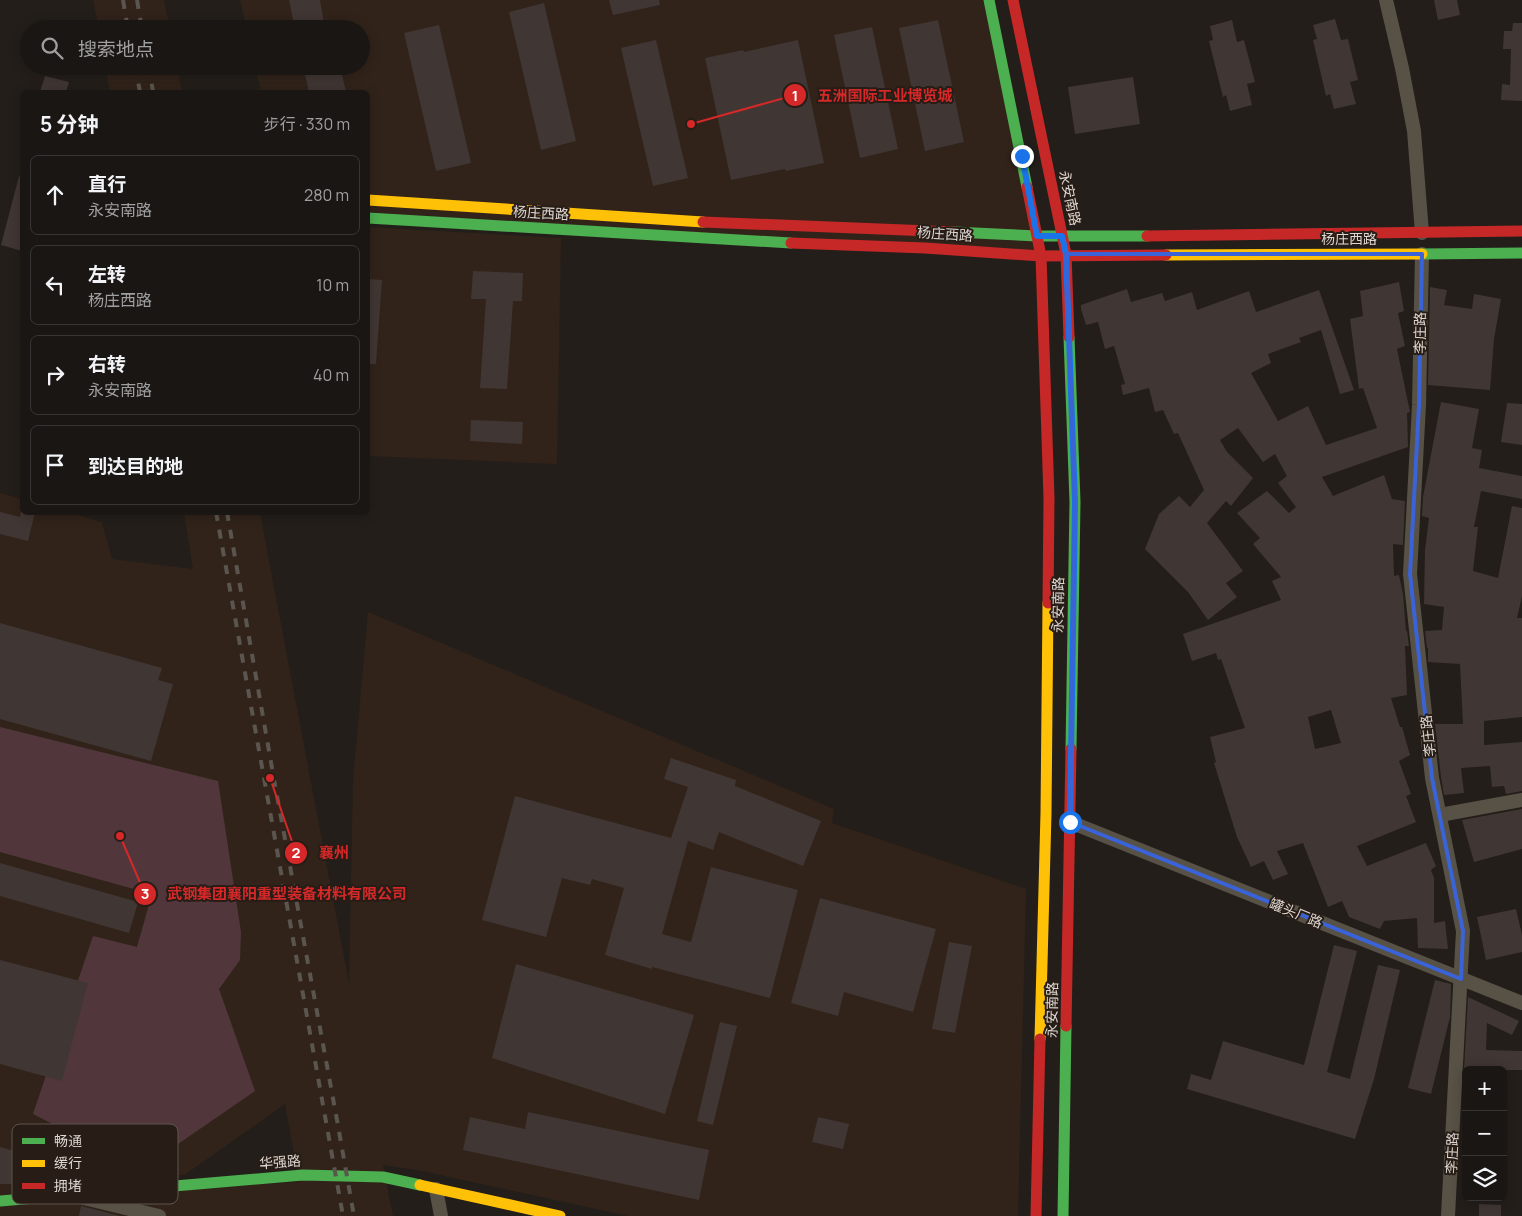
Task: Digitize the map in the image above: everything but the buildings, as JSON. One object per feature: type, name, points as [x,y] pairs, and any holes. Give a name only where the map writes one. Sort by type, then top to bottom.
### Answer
[{"type":"street","name":"永安南路","points":[[989,0],[1041,256],[1049,498],[1046,813],[1036,1216]]},
{"type":"street","name":"永安南路","points":[[1013,0],[1066,254],[1075,502],[1063,1216]]},
{"type":"street","points":[[1386,0],[1414,131],[1422,233]]},
{"type":"street","name":"杨庄西路","points":[[370,200],[684,221],[1037,236],[1522,231]]},
{"type":"street","name":"杨庄西路","points":[[370,218],[740,241],[925,248],[1041,256],[1066,254],[1522,253]]},
{"type":"street","name":"李庄路","points":[[1422,254],[1419,405],[1410,574],[1432,778],[1463,931],[1448,1216]]},
{"type":"street","points":[[1440,815],[1522,800]]},
{"type":"street","name":"罐头厂路","points":[[1070,822],[1522,1003]]},
{"type":"street","name":"华强路","points":[[178,1186],[303,1175],[383,1177],[560,1216]]},
{"type":"street","points":[[436,1188],[441,1216]]},
{"type":"street","points":[[109,1204],[159,1216]]},
{"type":"highlighted area","points":[[1066,254],[1422,254],[1419,405],[1410,574],[1432,778],[1463,931],[1461,979],[1070,822],[1075,502]]},
{"type":"shaded area","points":[[93,0],[164,0],[168,20],[97,20]]},
{"type":"shaded area","points":[[240,0],[989,0],[1041,256],[370,222],[370,90],[261,90],[257,75],[370,75],[370,20],[245,20]]},
{"type":"shaded area","points":[[107,75],[179,75],[182,90],[110,90]]},
{"type":"shaded area","points":[[370,227],[561,238],[557,464],[370,456]]},
{"type":"shaded area","points":[[0,493],[20,498],[20,515],[77,515],[102,522],[112,559],[193,569],[184,515],[260,515],[349,983],[353,781],[368,612],[834,809],[832,823],[1026,889],[1018,1216],[628,1216],[422,1171],[383,1165],[393,1216],[0,1216]]},
{"type":"shaded area","points":[[0,727],[218,781],[241,932],[240,960],[219,989],[255,1091],[178,1144],[178,1124],[53,1124],[33,1114],[93,936],[137,947],[152,894],[0,852]]},
{"type":"railway","points":[[123,0],[126,20]]},
{"type":"railway","points":[[137,0],[140,20]]},
{"type":"railway","points":[[137,75],[140,90]]},
{"type":"railway","points":[[150,75],[153,90]]},
{"type":"railway","points":[[217,515],[343,1216]]},
{"type":"railway","points":[[228,515],[354,1216]]},
{"type":"traffic: fast","points":[[989,0],[1027,187]]},
{"type":"traffic: fast","points":[[370,218],[791,243]]},
{"type":"traffic: fast","points":[[954,232],[1037,236],[1147,236]]},
{"type":"traffic: fast","points":[[1422,254],[1522,253]]},
{"type":"traffic: fast","points":[[1069,337],[1075,502],[1071,749]]},
{"type":"traffic: fast","points":[[1063,1216],[1066,1026]]},
{"type":"traffic: fast","points":[[178,1186],[303,1175],[383,1177],[420,1185]]},
{"type":"traffic: fast","points":[[0,1201],[12,1200]]},
{"type":"traffic: slow","points":[[370,200],[703,222]]},
{"type":"traffic: slow","points":[[1166,255],[1422,254]]},
{"type":"traffic: slow","points":[[1040,1039],[1046,813],[1048,603]]},
{"type":"traffic: slow","points":[[420,1185],[560,1216]]},
{"type":"traffic: jam","points":[[1013,0],[1066,254],[1069,337]]},
{"type":"traffic: jam","points":[[1027,187],[1041,256],[1049,498],[1048,603]]},
{"type":"traffic: jam","points":[[703,222],[954,232]]},
{"type":"traffic: jam","points":[[1147,236],[1522,231]]},
{"type":"traffic: jam","points":[[791,243],[925,248],[1041,256],[1166,255]]},
{"type":"traffic: jam","points":[[1066,1026],[1071,749]]},
{"type":"traffic: jam","points":[[1036,1216],[1040,1039]]},
{"type":"place","name":"五洲国际工业博览城","points":[[691,124]]},
{"type":"place","name":"襄州","points":[[270,778]]},
{"type":"place","name":"武钢集团襄阳重型装备材料有限公司","points":[[120,836]]},
{"type":"route","points":[[1022,156],[1037,236],[1062,236],[1066,254],[1075,502],[1070,822]]}]
